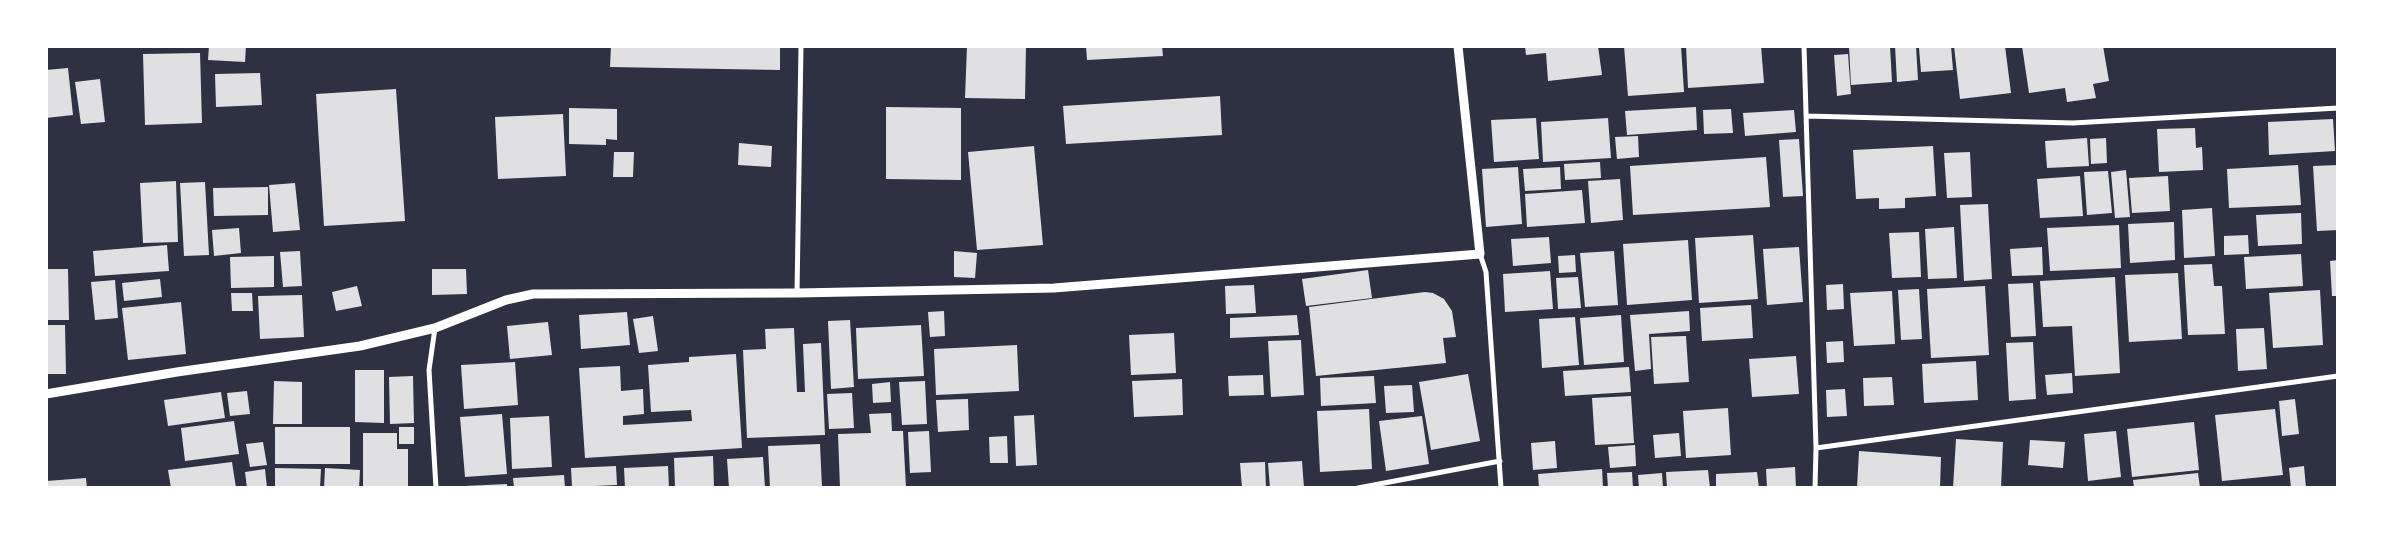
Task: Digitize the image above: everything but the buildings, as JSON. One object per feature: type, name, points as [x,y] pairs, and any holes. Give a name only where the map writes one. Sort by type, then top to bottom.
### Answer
[{"type":"street","points":[[797,293],[801,46]]},
{"type":"street","points":[[1458,46],[1480,254],[1486,272],[1501,488]]},
{"type":"street","points":[[1804,46],[1816,448],[1815,488]]},
{"type":"street","points":[[1807,116],[2073,123],[2338,108]]},
{"type":"street","points":[[46,394],[177,372],[360,346],[435,328],[506,300],[533,294],[797,293],[1054,288],[1480,254]]},
{"type":"street","points":[[435,328],[429,370],[436,488]]},
{"type":"street","points":[[1816,448],[2338,376]]},
{"type":"street","points":[[1358,488],[1500,461]]}]
